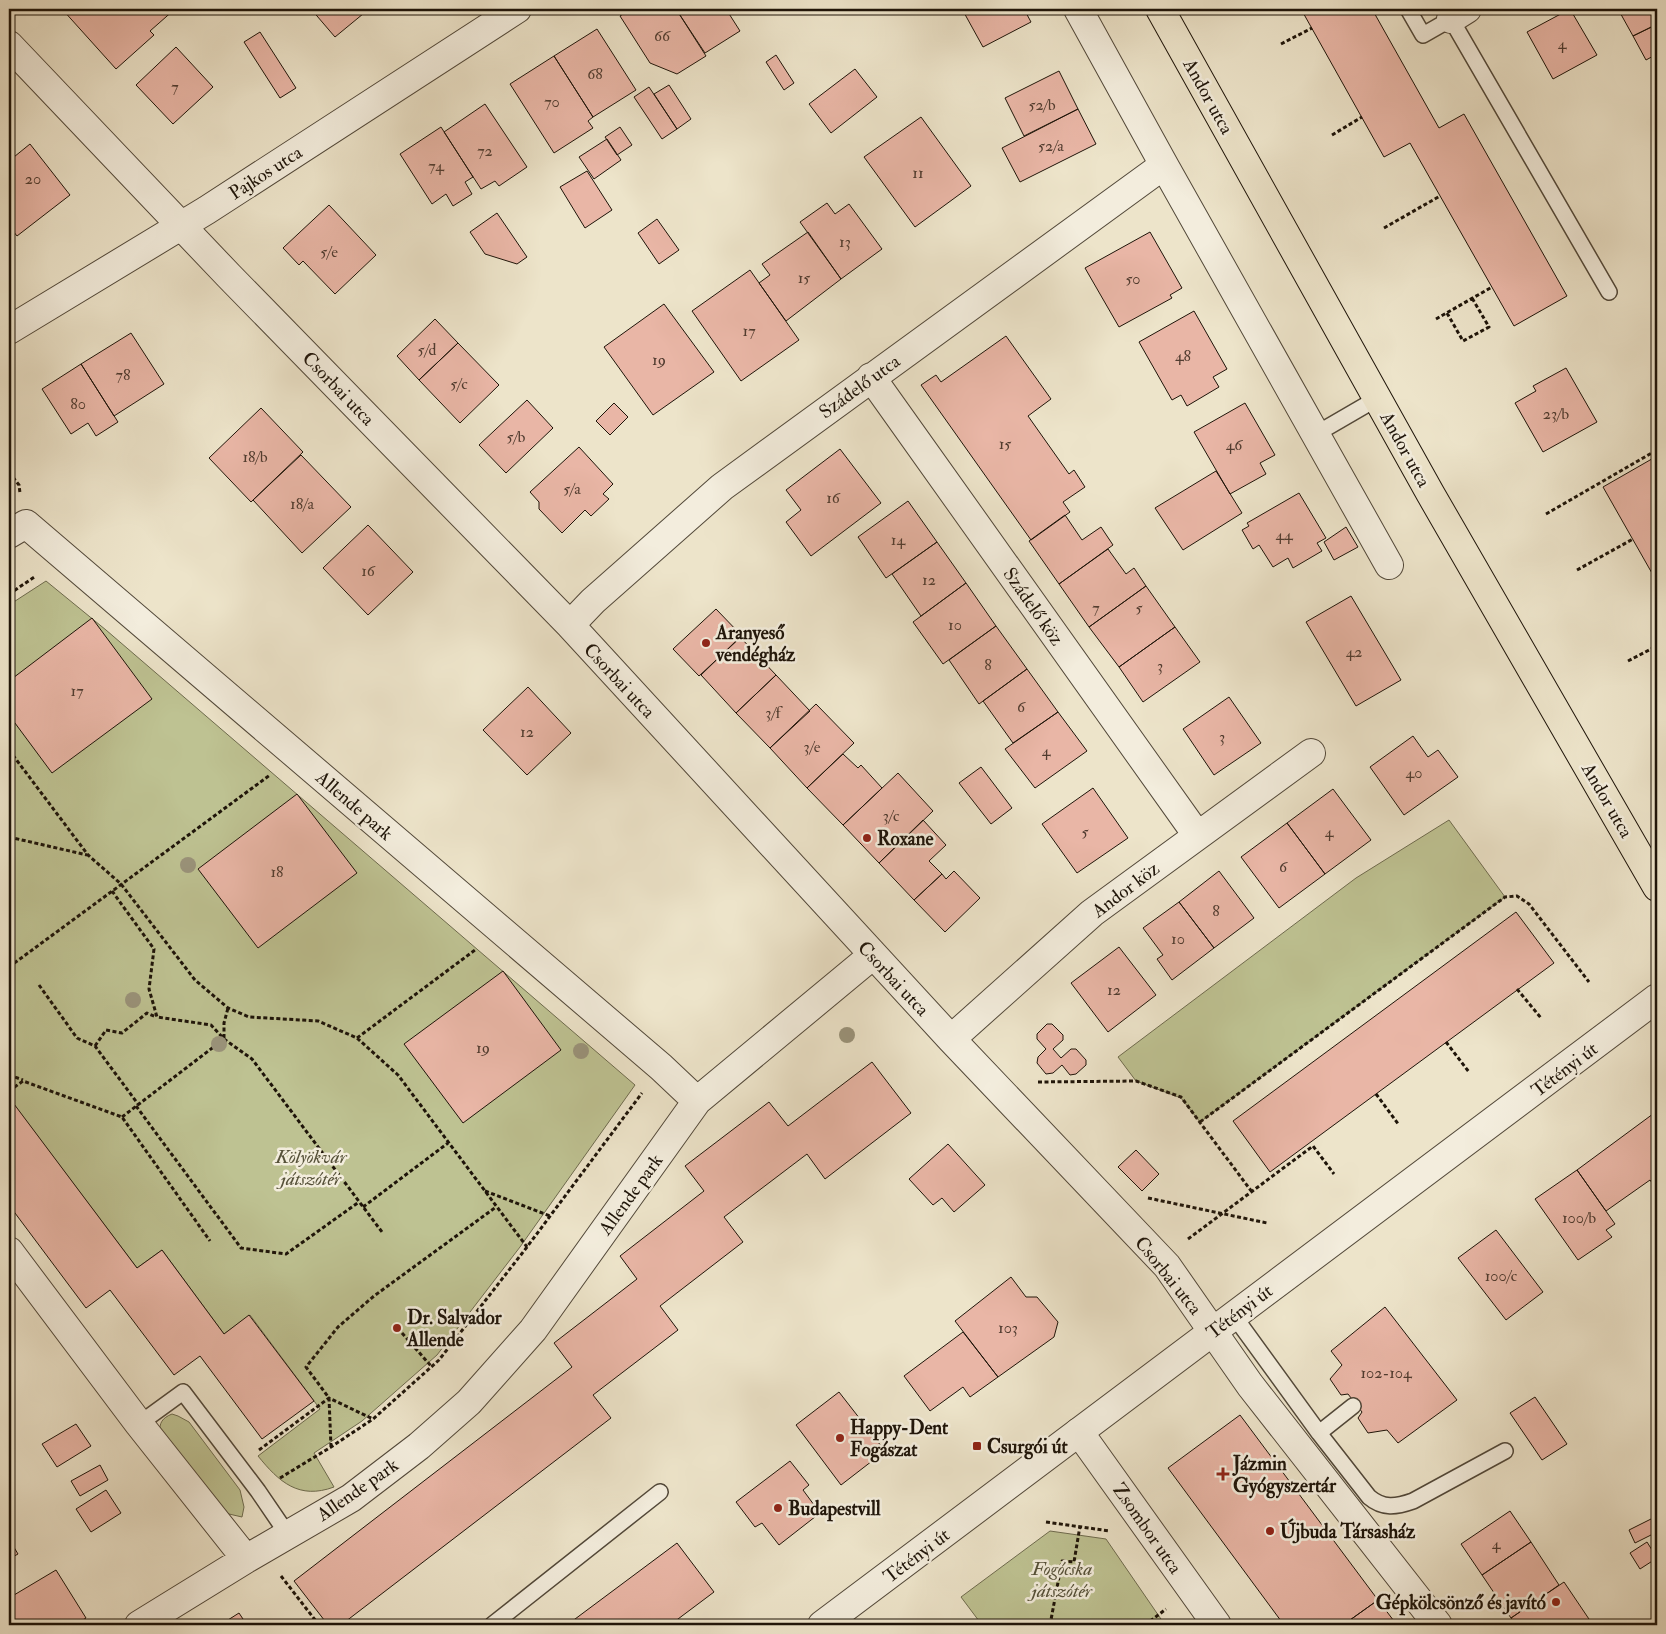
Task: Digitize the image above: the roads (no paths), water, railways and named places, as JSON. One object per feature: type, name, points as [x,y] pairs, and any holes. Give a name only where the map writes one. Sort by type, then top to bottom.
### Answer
[{"type":"main road","name":"Andor utca","points":[[1160,9],[1430,493],[1657,887]]},
{"type":"street","name":"Pajkos utca","points":[[9,330],[181,225],[517,9]]},
{"type":"street","points":[[1078,9],[1390,564]]},
{"type":"street","name":"Csorbai utca","points":[[9,45],[181,225],[570,625],[951,1039],[1223,1323],[1250,1385],[1438,1625]]},
{"type":"street","name":"Szádelő utca","points":[[570,625],[594,601],[722,487],[1164,165]]},
{"type":"street","name":"Szádelő köz","points":[[871,377],[1197,835]]},
{"type":"street","name":"Allende park","points":[[9,534],[26,524],[640,1049],[697,1101]]},
{"type":"street","name":"Andor köz","points":[[951,1039],[1092,912],[1312,753]]},
{"type":"street","name":"Allende park","points":[[139,1625],[253,1554],[351,1498],[419,1446],[469,1402],[532,1330],[697,1101],[873,955]]},
{"type":"street","name":"Tétényi út","points":[[822,1625],[1657,998]]},
{"type":"street","points":[[9,1251],[139,1424],[253,1554]]},
{"type":"street","name":"Zsombor utca","points":[[1079,1432],[1216,1625]]},
{"type":"lane","points":[[1408,9],[1423,35],[1459,14],[1609,292]]},
{"type":"lane","points":[[1316,434],[1378,398]]},
{"type":"lane","points":[[1223,1323],[1319,1433],[1368,1497],[1376,1504],[1388,1507],[1413,1502],[1505,1452]]},
{"type":"lane","points":[[139,1424],[183,1392],[258,1491],[288,1535]]},
{"type":"lane","points":[[1319,1433],[1353,1406]]},
{"type":"lane","points":[[492,1625],[660,1492]]},
{"type":"place","name":"Aranyeső vendégház","points":[[706,643]]},
{"type":"place","name":"Roxane","points":[[867,838]]},
{"type":"place","name":"Dr. Salvador Allende","points":[[397,1328]]},
{"type":"place","name":"Happy-Dent Fogászat","points":[[840,1438]]},
{"type":"place","name":"Csurgói út","points":[[977,1446]]},
{"type":"place","name":"Jázmin Gyógyszertár","points":[[1223,1474]]},
{"type":"place","name":"Budapestvill","points":[[778,1508]]},
{"type":"place","name":"Újbuda Társasház","points":[[1270,1531]]},
{"type":"place","name":"Gépkölcsönző és javító","points":[[1556,1602]]},
{"type":"park label","name":"Kölyökvár játszótér","points":[[311,1167]]},
{"type":"park label","name":"Fogócska játszótér","points":[[1062,1579]]}]
